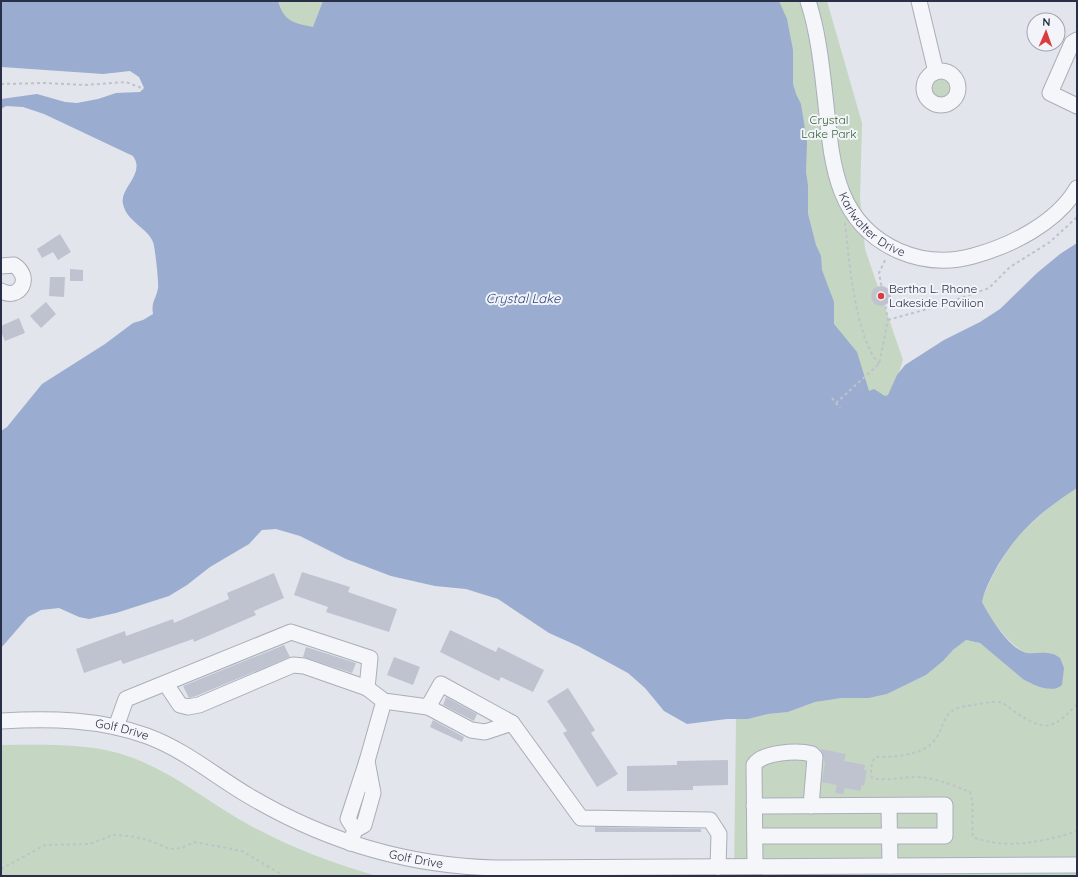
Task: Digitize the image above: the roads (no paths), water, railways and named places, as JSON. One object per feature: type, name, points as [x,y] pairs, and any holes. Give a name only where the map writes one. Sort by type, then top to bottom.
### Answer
[{"type":"street","name":"Karlwalter Drive","points":[[808,1],[818,38],[833,166],[844,198],[862,224],[891,247],[916,257],[938,260],[963,258],[981,254],[1043,225],[1062,209],[1077,188]]},
{"type":"street","points":[[919,1],[936,72]]},
{"type":"street","points":[[1077,40],[1072,43],[1050,93],[1077,106]]},
{"type":"street","points":[[1,266],[14,265],[21,270],[24,278],[22,286],[18,291],[10,294],[1,291]]},
{"type":"street","points":[[116,727],[126,699],[291,632],[370,658],[367,688]]},
{"type":"street","points":[[166,684],[180,705],[188,707],[199,705],[293,665],[304,666],[367,688],[384,701],[428,707],[471,730],[484,732],[512,723]]},
{"type":"street","points":[[428,707],[442,684],[512,723],[581,818],[710,820],[719,834],[718,867]]},
{"type":"street","points":[[352,836],[364,825],[371,804],[373,793],[367,761],[384,701]]},
{"type":"street","name":"Golf Drive","points":[[1,721],[66,720],[116,727],[147,736],[169,745],[277,811],[308,827],[352,836],[414,860],[473,867],[718,867],[757,870],[890,866],[962,871],[1077,865]]},
{"type":"street","points":[[757,870],[754,765],[757,760],[784,753],[808,753],[815,757],[811,806]]},
{"type":"street","points":[[754,806],[945,805],[945,836],[756,836]]},
{"type":"street","points":[[889,806],[890,866]]},
{"type":"water","name":"Crystal Lake","points":[[1,1],[278,1],[283,13],[295,23],[313,27],[323,1],[779,1],[787,19],[793,50],[793,84],[801,104],[807,142],[806,172],[808,186],[808,214],[816,245],[821,256],[822,270],[834,302],[834,324],[857,352],[869,391],[874,389],[885,396],[888,395],[897,375],[905,365],[944,340],[980,322],[1000,309],[1037,273],[1060,254],[1077,243],[1077,488],[1042,513],[1015,541],[993,574],[986,588],[982,602],[1001,632],[1020,651],[1027,653],[1048,653],[1060,658],[1064,668],[1062,685],[1058,688],[1048,689],[1028,682],[980,643],[966,640],[926,675],[887,694],[869,698],[842,698],[815,702],[788,712],[768,714],[748,719],[727,719],[687,724],[664,711],[645,688],[628,673],[578,646],[549,633],[498,599],[466,589],[435,586],[391,576],[346,559],[300,536],[276,529],[262,530],[249,544],[210,567],[187,585],[169,596],[116,613],[89,619],[79,617],[59,608],[41,610],[28,617],[1,648],[1,431],[7,427],[42,384],[105,344],[133,323],[143,320],[153,314],[153,303],[158,285],[156,257],[153,242],[146,232],[125,210],[123,204],[125,192],[136,169],[136,163],[133,156],[44,114],[23,107],[6,106],[1,109],[1,99],[37,94],[65,102],[77,103],[98,99],[116,93],[140,92],[144,88],[139,77],[130,71],[103,74],[2,67]]},
{"type":"place","name":"Bertha L. Rhone Lakeside Pavilion","points":[[881,296]]},
{"type":"park label","name":"Crystal Lake Park","points":[[829,127]]}]
